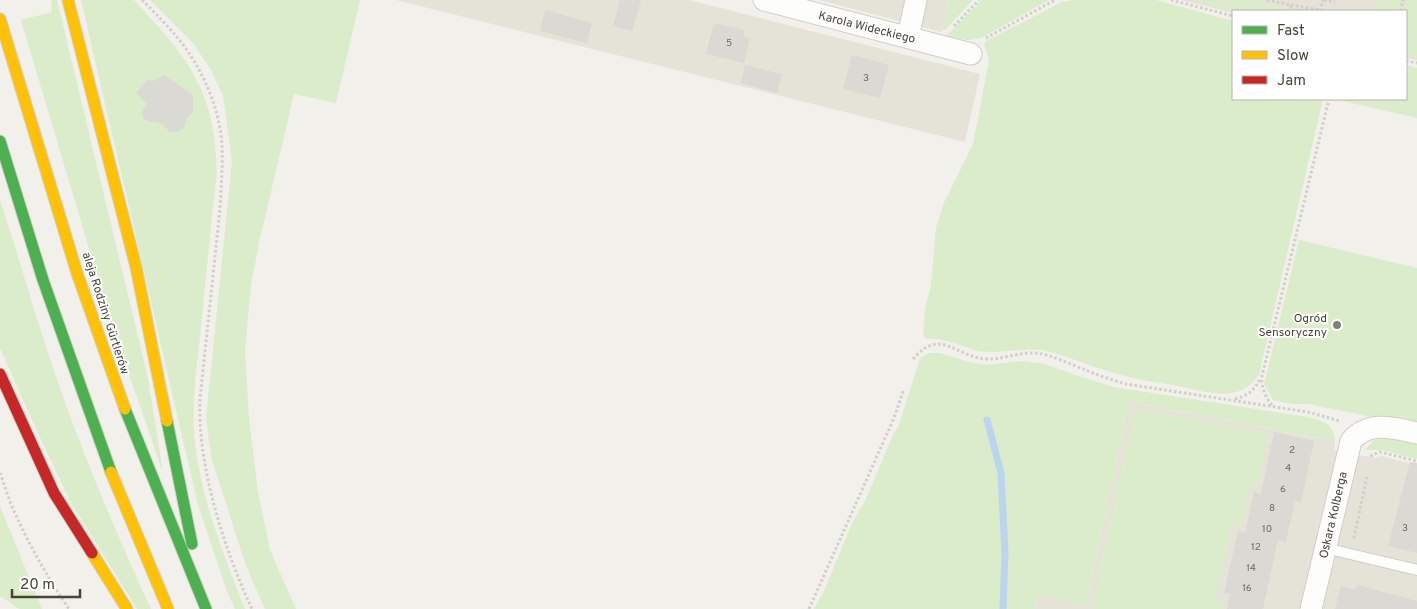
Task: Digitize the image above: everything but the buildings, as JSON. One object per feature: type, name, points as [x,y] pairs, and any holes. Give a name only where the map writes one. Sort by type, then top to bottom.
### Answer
[{"type":"main road","points":[[68,0],[136,267],[206,609]]},
{"type":"main road","name":"aleja Rodziny Gürtlerów","points":[[0,19],[115,385],[206,609]]},
{"type":"main road","points":[[0,141],[43,280],[105,457],[168,609]]},
{"type":"main road","points":[[0,374],[54,493],[126,609]]},
{"type":"street","name":"Karola Wideckiego","points":[[764,0],[908,37],[975,47]]},
{"type":"street","points":[[908,37],[916,0]]},
{"type":"street","points":[[1367,429],[1376,426],[1417,433]]},
{"type":"street","name":"Oskara Kolberga","points":[[1310,609],[1351,441],[1367,429]]},
{"type":"lane","points":[[1325,548],[1417,570]]},
{"type":"path","points":[[142,0],[176,36],[188,52],[209,92],[222,142],[222,180],[200,399],[200,427],[206,471],[225,541],[252,609]]},
{"type":"path","points":[[975,47],[1054,0]]},
{"type":"path","points":[[1171,0],[1232,16]]},
{"type":"path","points":[[1267,0],[1320,10],[1324,0],[1336,2]]},
{"type":"path","points":[[1290,10],[1291,5]]},
{"type":"path","points":[[1273,406],[1266,397],[1261,380],[1329,100]]},
{"type":"path","points":[[913,359],[922,349],[940,344],[986,359],[1035,353],[1126,384],[1308,412],[1367,429]]},
{"type":"path","points":[[1232,400],[1250,392],[1256,387],[1262,376]]},
{"type":"path","points":[[809,609],[894,418],[904,389]]},
{"type":"path","points":[[1370,464],[1372,454],[1380,452],[1417,461]]},
{"type":"path","points":[[0,473],[14,511],[35,555],[46,576],[68,609]]},
{"type":"path","points":[[1350,554],[1368,473]]},
{"type":"shaded area","points":[[396,0],[689,0],[980,74],[965,142]]},
{"type":"shaded area","points":[[819,0],[949,0],[941,32]]},
{"type":"shaded area","points":[[1181,0],[1417,0],[1417,60],[1407,58],[1407,10],[1232,10],[1232,13]]},
{"type":"shaded area","points":[[1129,402],[1335,442],[1334,450],[1374,458],[1381,456],[1417,465],[1417,609],[1035,609],[1038,595],[1086,605]]},
{"type":"green space","points":[[51,0],[57,0],[148,378],[163,473],[110,319],[21,20],[52,12]]},
{"type":"green space","points":[[81,0],[134,0],[183,58],[204,96],[211,118],[217,172],[196,370],[194,428],[202,485],[222,548],[245,609],[235,609],[228,594],[198,505]]},
{"type":"green space","points":[[150,0],[360,0],[336,103],[294,94],[251,285],[245,351],[249,419],[258,492],[270,550],[296,609],[265,609],[246,566],[211,457],[206,418],[232,161],[223,96],[210,68],[192,42]]},
{"type":"green space","points":[[949,0],[973,0],[941,32]]},
{"type":"green space","points":[[982,0],[1049,0],[981,38],[968,40],[946,36]]},
{"type":"green space","points":[[1074,0],[1156,0],[1232,21],[1232,100],[1323,100],[1259,375],[1242,390],[1222,394],[1211,393],[1119,374],[1046,351],[1029,349],[994,352],[977,351],[944,341],[926,339],[923,334],[925,309],[931,285],[936,228],[943,205],[973,144],[989,60],[984,44],[986,41],[1062,2]]},
{"type":"green space","points":[[1188,0],[1211,0],[1231,4],[1232,0],[1259,0],[1258,2],[1286,8],[1285,10],[1232,10],[1232,12]]},
{"type":"green space","points":[[1378,0],[1401,0],[1398,10],[1376,10]]},
{"type":"green space","points":[[1406,0],[1417,0],[1417,58],[1407,55],[1407,10],[1403,10]]},
{"type":"green space","points":[[1407,65],[1417,68],[1417,118],[1338,100],[1407,100]]},
{"type":"green space","points":[[0,200],[56,377],[106,506],[151,609],[137,609],[70,501],[0,348]]},
{"type":"green space","name":"Ogród Sensoryczny","points":[[1299,240],[1417,268],[1417,426],[1308,404],[1290,404],[1273,400],[1264,384]]},
{"type":"green space","points":[[929,353],[940,353],[969,362],[988,365],[1022,361],[1045,364],[1114,387],[1307,417],[1327,424],[1333,431],[1335,442],[1129,402],[1086,606],[1038,595],[1035,609],[814,609],[824,591],[852,523],[865,501],[899,425],[920,358]]},
{"type":"green space","points":[[1134,409],[1269,434],[1257,485],[1249,484],[1241,526],[1232,524],[1215,600],[1223,602],[1221,609],[1092,609]]},
{"type":"green space","points":[[1384,437],[1417,443],[1417,459],[1382,450],[1365,450],[1374,440]]},
{"type":"green space","points":[[0,506],[42,609],[19,609],[0,596]]},
{"type":"waterway","points":[[987,420],[1001,473],[1005,553],[1003,609]]},
{"type":"traffic: fast","points":[[0,141],[43,280],[111,472]]},
{"type":"traffic: fast","points":[[125,409],[206,609]]},
{"type":"traffic: fast","points":[[167,421],[192,544]]},
{"type":"traffic: slow","points":[[68,0],[136,267],[167,421]]},
{"type":"traffic: slow","points":[[0,19],[77,273],[125,409]]},
{"type":"traffic: slow","points":[[111,472],[168,609]]},
{"type":"traffic: slow","points":[[92,553],[127,609]]},
{"type":"traffic: jam","points":[[0,374],[54,493],[92,553]]},
{"type":"place","name":"Ogród Sensoryczny","points":[[1337,325]]}]
